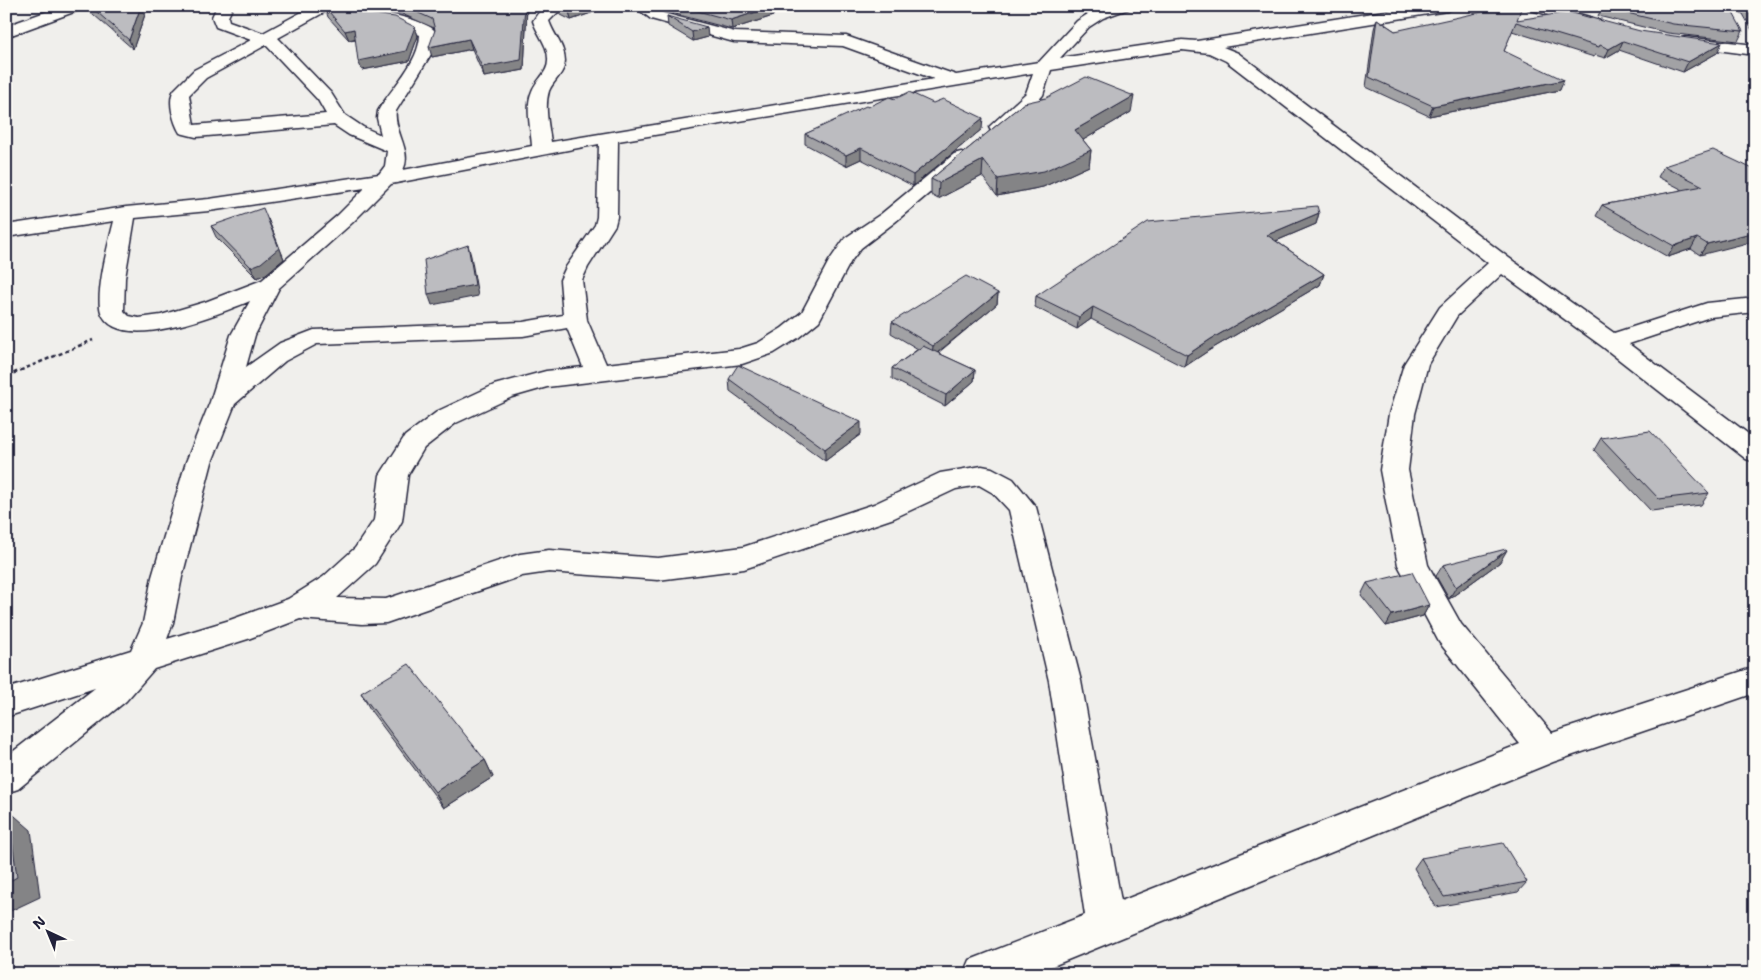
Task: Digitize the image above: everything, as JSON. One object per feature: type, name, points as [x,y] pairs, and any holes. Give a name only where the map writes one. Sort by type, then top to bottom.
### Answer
[{"type":"street","points":[[6,32],[77,6]]},
{"type":"street","points":[[225,6],[220,17],[222,24],[273,42],[325,97],[338,119],[356,131],[394,147]]},
{"type":"street","points":[[302,6],[329,9]]},
{"type":"street","points":[[542,148],[539,99],[541,91],[556,67],[557,58],[554,48],[542,28],[541,21],[546,13],[556,6]]},
{"type":"street","points":[[642,6],[657,16],[734,37],[846,41],[954,81]]},
{"type":"street","points":[[6,703],[237,630],[299,607],[334,585],[365,556],[388,521],[394,476],[414,442],[447,417],[502,391],[546,378],[598,374],[742,356],[766,348],[790,333],[811,316],[840,261],[853,243],[888,218],[1022,108],[1034,95],[1044,66],[1083,24],[1097,15],[1123,6]]},
{"type":"street","points":[[6,231],[126,213],[209,205],[386,178],[542,148],[1044,66],[1172,46],[1198,46],[1447,6]]},
{"type":"street","points":[[1533,6],[1611,28]]},
{"type":"street","points":[[329,9],[266,39],[200,74],[180,94],[183,123],[188,129],[196,131],[338,119]]},
{"type":"street","points":[[6,778],[115,691],[143,660],[158,623],[167,577],[198,462],[223,402],[243,335],[270,285],[345,219],[395,167],[397,152],[386,118],[387,111],[423,53],[428,43],[428,33],[402,21],[358,14]]},
{"type":"street","points":[[1744,32],[1755,50]]},
{"type":"street","points":[[1668,40],[1755,50]]},
{"type":"street","points":[[1198,46],[1223,51],[1232,57],[1501,263],[1611,342],[1755,453]]},
{"type":"street","points":[[598,374],[575,320],[571,280],[577,267],[605,225],[607,217],[609,137]]},
{"type":"street","points":[[126,213],[113,286],[113,312],[128,325],[171,321],[270,285]]},
{"type":"street","points":[[1501,263],[1448,312],[1416,364],[1402,414],[1394,470],[1413,565],[1450,633],[1545,750]]},
{"type":"street","points":[[1611,342],[1707,310],[1755,305]]},
{"type":"street","points":[[223,402],[259,368],[276,355],[288,347],[314,336],[523,329],[575,320]]},
{"type":"street","points":[[299,607],[362,612],[386,611],[520,565],[536,562],[570,561],[658,569],[744,558],[884,512],[950,480],[982,475],[1004,486],[1022,507],[1064,681],[1106,924]]},
{"type":"street","points":[[984,974],[1545,750],[1755,680]]},
{"type":"path","points":[[6,377],[128,325]]},
{"type":"building","points":[[90,6],[141,6],[129,40]]},
{"type":"building","points":[[403,6],[525,6],[521,60],[482,67],[469,39],[429,47],[435,30],[432,19]]},
{"type":"building","points":[[561,6],[582,6],[569,11]]},
{"type":"building","points":[[679,6],[771,6],[772,7],[731,20]]},
{"type":"building","points":[[1509,6],[1522,6],[1517,20],[1569,12],[1640,31],[1722,43],[1688,62],[1623,41],[1609,49],[1516,22],[1504,51],[1564,80],[1433,106],[1369,77],[1377,19],[1395,31]]},
{"type":"building","points":[[1722,6],[1733,13],[1743,31],[1673,24],[1602,7]]},
{"type":"building","points":[[1749,6],[1755,6],[1755,16]]},
{"type":"building","points":[[325,7],[395,17],[415,27],[406,51],[358,61],[354,29],[345,31]]},
{"type":"building","points":[[667,16],[707,27],[692,32]]},
{"type":"building","points":[[1086,77],[1134,96],[1075,130],[1091,150],[1044,171],[998,179],[983,160],[939,183],[931,179],[1024,103],[1046,98]]},
{"type":"building","points":[[909,92],[933,103],[943,99],[983,118],[913,175],[861,148],[846,155],[805,134],[866,106],[868,107],[889,97],[895,99]]},
{"type":"building","points":[[1713,150],[1755,170],[1755,182],[1748,183],[1755,186],[1755,232],[1707,244],[1697,238],[1674,246],[1602,205],[1703,186],[1664,166]]},
{"type":"building","points":[[1317,206],[1319,213],[1267,235],[1324,274],[1211,339],[1187,355],[1093,307],[1079,317],[1036,296],[1148,222]]},
{"type":"building","points":[[263,208],[279,248],[261,263],[251,267],[211,226]]},
{"type":"building","points":[[468,245],[475,285],[428,294],[424,260]]},
{"type":"building","points":[[966,276],[998,293],[933,346],[892,322]]},
{"type":"building","points":[[923,346],[975,370],[946,395],[892,368]]},
{"type":"building","points":[[738,365],[861,422],[825,449],[729,379]]},
{"type":"building","points":[[1650,431],[1709,493],[1659,499],[1601,438]]},
{"type":"building","points":[[1506,549],[1456,587],[1443,565]]},
{"type":"building","points":[[1412,572],[1429,605],[1392,615],[1367,583]]},
{"type":"building","points":[[409,664],[485,760],[435,792],[361,693]]},
{"type":"building","points":[[6,810],[8,810],[17,877],[6,883]]},
{"type":"building","points":[[1503,843],[1527,882],[1444,897],[1421,858]]}]
